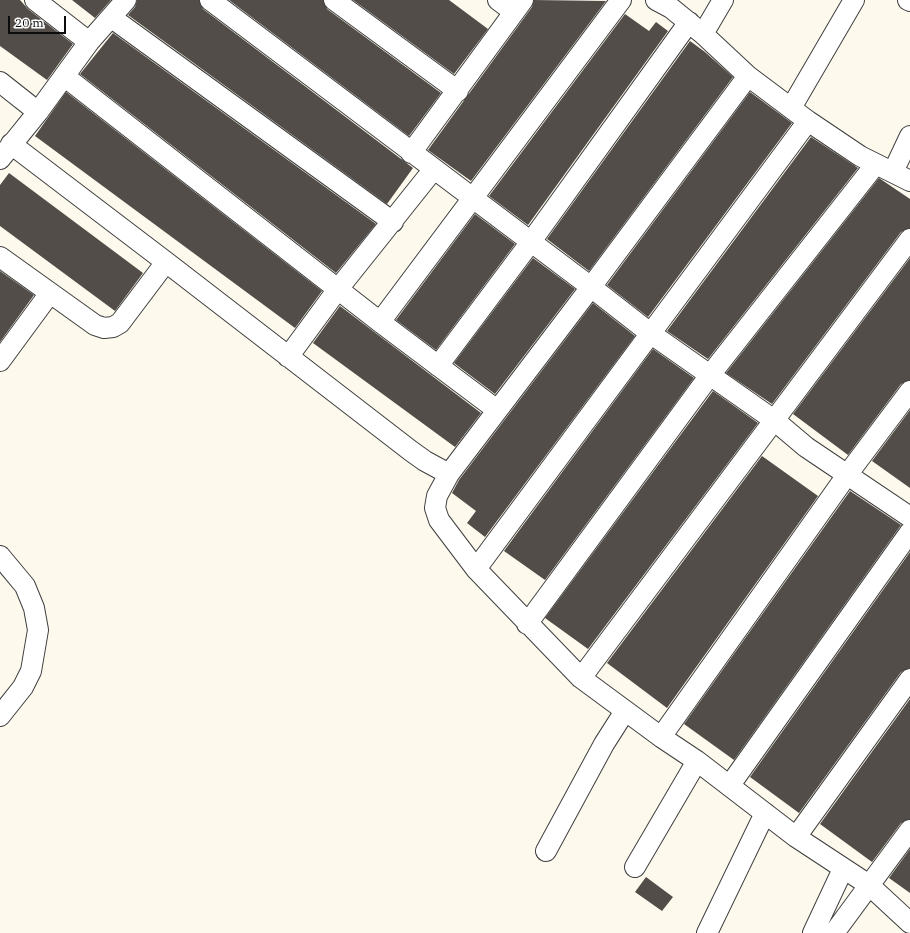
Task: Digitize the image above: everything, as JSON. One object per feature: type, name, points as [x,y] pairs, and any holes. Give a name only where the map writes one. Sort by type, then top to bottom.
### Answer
[{"type":"street","points":[[35,0],[89,42]]},
{"type":"street","points":[[126,0],[112,18],[89,42],[38,112],[5,151],[166,262],[425,462],[449,474]]},
{"type":"street","points":[[210,0],[650,333],[774,420],[806,447],[910,517]]},
{"type":"street","points":[[334,0],[458,91]]},
{"type":"street","points":[[411,153],[458,91],[518,6],[498,0]]},
{"type":"street","points":[[380,322],[621,0]]},
{"type":"street","points":[[656,0],[672,8],[748,76],[808,121],[847,148],[893,173]]},
{"type":"street","points":[[438,366],[530,243],[696,28],[723,0]]},
{"type":"street","points":[[791,108],[854,0]]},
{"type":"street","points":[[112,18],[393,222]]},
{"type":"street","points":[[64,76],[338,290],[497,410]]},
{"type":"street","points":[[748,76],[449,474],[437,496],[435,508],[439,520],[476,569],[527,624],[581,678],[661,737],[698,761],[796,837],[869,886],[910,923]]},
{"type":"street","points":[[0,82],[38,112]]},
{"type":"street","points":[[476,569],[808,121]]},
{"type":"street","points":[[527,624],[710,375],[893,173],[910,136]]},
{"type":"street","points":[[288,356],[433,170]]},
{"type":"street","points":[[581,678],[910,239]]},
{"type":"street","points":[[0,257],[95,325],[104,328],[113,327],[120,323],[166,262]]},
{"type":"street","points":[[0,362],[50,293]]},
{"type":"street","points":[[661,737],[847,475],[910,391]]},
{"type":"street","points":[[730,785],[910,532]]},
{"type":"street","points":[[0,556],[25,586],[34,608],[38,630],[31,671],[23,686],[0,716]]},
{"type":"street","points":[[796,837],[910,679]]},
{"type":"street","points":[[546,851],[604,744],[625,711]]},
{"type":"street","points":[[635,867],[698,761]]},
{"type":"street","points":[[707,933],[765,813]]},
{"type":"street","points":[[834,933],[910,830]]},
{"type":"street","points":[[813,933],[843,869]]},
{"type":"building","points":[[0,0],[20,0],[28,9],[73,44],[47,80],[0,46]]},
{"type":"building","points":[[72,0],[111,0],[95,18]]},
{"type":"building","points":[[137,0],[199,0],[203,9],[413,168],[387,204],[128,15],[135,7]]},
{"type":"building","points":[[229,0],[323,0],[327,9],[441,93],[409,136]]},
{"type":"building","points":[[353,0],[449,0],[488,29],[454,74]]},
{"type":"building","points":[[534,0],[606,1],[471,181],[428,150],[532,7]]},
{"type":"building","points":[[625,14],[649,31],[656,22],[668,31],[528,225],[489,196]]},
{"type":"building","points":[[113,33],[376,224],[336,273],[80,74]]},
{"type":"building","points":[[690,41],[733,77],[589,271],[547,239]]},
{"type":"building","points":[[66,92],[322,291],[295,328],[35,136]]},
{"type":"building","points":[[750,92],[792,123],[648,317],[607,285]]},
{"type":"building","points":[[811,137],[858,168],[708,359],[667,331]]},
{"type":"building","points":[[9,173],[143,273],[115,311],[0,226],[0,185]]},
{"type":"building","points":[[879,178],[910,199],[910,228],[901,232],[772,404],[726,373]]},
{"type":"building","points":[[475,214],[515,244],[436,350],[396,320]]},
{"type":"building","points":[[533,258],[575,289],[495,394],[454,363]]},
{"type":"building","points":[[910,258],[910,380],[901,384],[848,455],[793,414]]},
{"type":"building","points":[[0,271],[34,295],[0,342]]},
{"type":"building","points":[[593,303],[635,336],[485,537],[467,523],[476,511],[452,493],[459,480]]},
{"type":"building","points":[[340,306],[481,413],[455,447],[313,343]]},
{"type":"building","points":[[653,349],[694,378],[545,580],[504,551]]},
{"type":"building","points":[[713,391],[758,423],[588,649],[545,618]]},
{"type":"building","points":[[910,410],[910,488],[872,461]]},
{"type":"building","points":[[762,456],[818,496],[667,708],[607,663]]},
{"type":"building","points":[[850,491],[901,525],[734,760],[684,724]]},
{"type":"building","points":[[910,552],[910,668],[901,672],[799,813],[750,777]]},
{"type":"building","points":[[910,699],[910,819],[901,823],[872,862],[820,824]]},
{"type":"building","points":[[910,849],[910,893],[889,878]]},
{"type":"building","points":[[646,877],[673,897],[662,911],[635,892]]}]
